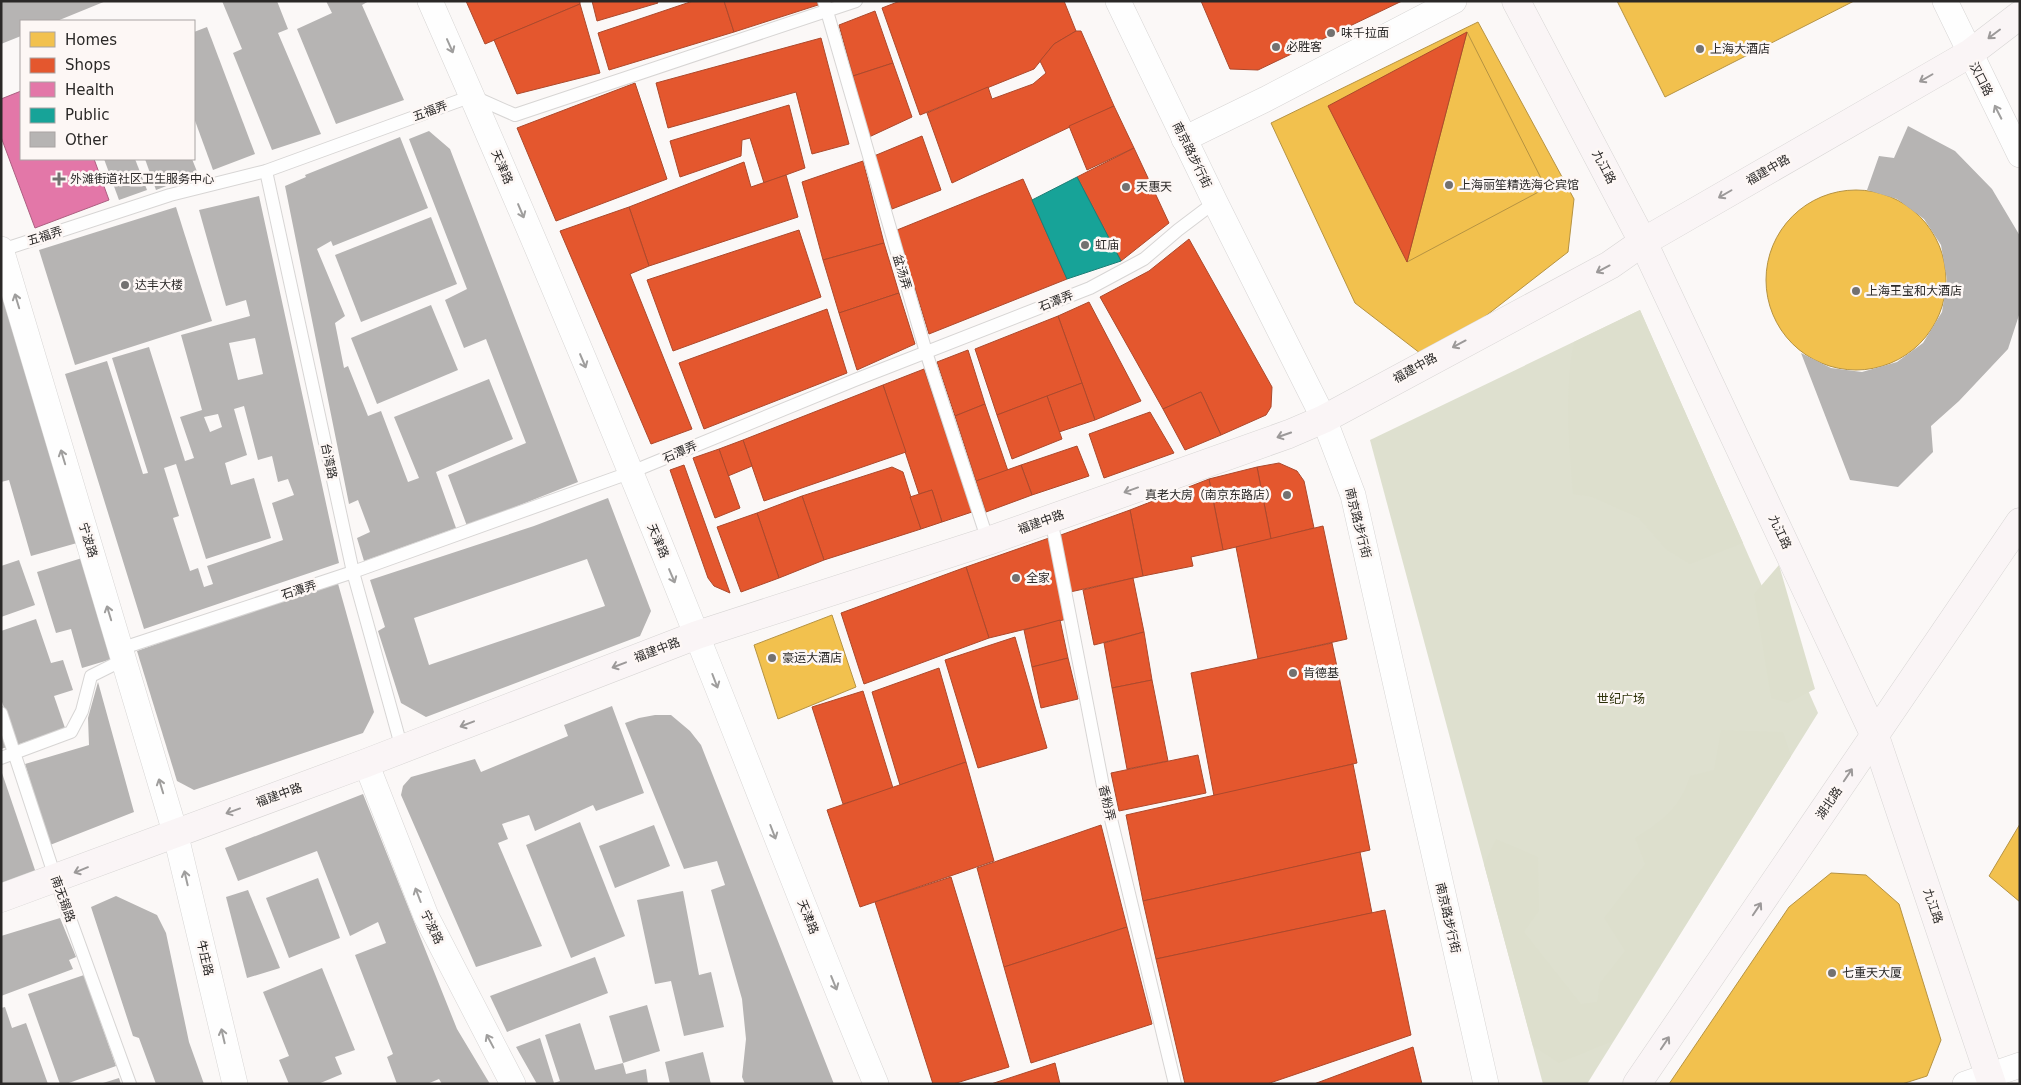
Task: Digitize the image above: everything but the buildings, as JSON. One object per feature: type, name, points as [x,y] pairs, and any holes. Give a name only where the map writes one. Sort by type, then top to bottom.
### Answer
[{"type":"street","name":"天津路","points":[[430,1],[472,96],[697,635],[776,839],[876,1084]]},
{"type":"street","name":"南京路步行街","points":[[1118,1],[1215,202],[1324,419],[1353,495],[1486,1084]]},
{"type":"street","points":[[1184,139],[1266,100],[1454,1]]},
{"type":"street","name":"九江路","points":[[1516,1],[1643,242],[1875,736],[1982,1081]]},
{"type":"street","name":"汉口路","points":[[1945,1],[1969,54],[2020,155]]},
{"type":"street","name":"福建中路","points":[[1,898],[56,880],[175,832],[366,763],[697,635],[988,541],[1289,434],[1324,419],[1610,265],[1643,242],[1969,54],[2020,14]]},
{"type":"street","name":"宁波路","points":[[1,249],[175,832]]},
{"type":"street","name":"湖北路","points":[[1638,1084],[2020,522]]},
{"type":"street","name":"宁波路","points":[[366,763],[426,916],[513,1084]]},
{"type":"street","name":"牛庄路","points":[[175,832],[235,1084]]},
{"type":"street","points":[[1982,1081],[2020,1065]]},
{"type":"lane","points":[[472,96],[515,114],[826,6],[856,1]]},
{"type":"lane","name":"盆汤弄","points":[[826,6],[926,352],[988,541]]},
{"type":"lane","name":"五福弄","points":[[1,249],[170,195],[266,171],[472,96]]},
{"type":"lane","name":"台湾路","points":[[266,171],[353,572],[402,749]]},
{"type":"lane","name":"石潭弄","points":[[1,758],[72,732],[82,711],[91,676],[122,654],[630,473],[926,352],[1090,288],[1144,260],[1178,230],[1215,202]]},
{"type":"lane","name":"香粉弄","points":[[1051,519],[1103,786],[1175,1084]]},
{"type":"lane","name":"南无锡路","points":[[1,713],[56,880],[130,1084]]},
{"type":"green space","name":"世纪广场","points":[[1640,310],[1818,713],[1587,1084],[1543,1084],[1370,440]]},
{"type":"green space","points":[[1640,310],[1743,543],[1690,564],[1667,550],[1639,518],[1592,497],[1573,494],[1568,399],[1574,342]]},
{"type":"green space","points":[[1779,565],[1815,689],[1788,703],[1771,698],[1754,594]]},
{"type":"green space","points":[[1721,730],[1783,732],[1791,756],[1613,1041],[1559,1063],[1533,1046],[1484,864],[1496,839],[1538,857],[1539,911],[1524,932],[1581,1004],[1597,1002],[1600,983],[1625,951],[1604,918],[1645,864],[1635,838],[1654,826],[1669,813],[1681,797],[1690,776],[1714,770]]},
{"type":"place","name":"味千拉面","points":[[1331,33]]},
{"type":"place","name":"必胜客","points":[[1276,47]]},
{"type":"place","name":"上海大酒店","points":[[1700,49]]},
{"type":"place","name":"外滩街道社区卫生服务中心","points":[[59,179]]},
{"type":"place","name":"上海丽笙精选海仑宾馆","points":[[1449,185]]},
{"type":"place","name":"天惠天","points":[[1126,187]]},
{"type":"place","name":"虹庙","points":[[1085,245]]},
{"type":"place","name":"达丰大楼","points":[[125,285]]},
{"type":"place","name":"上海王宝和大酒店","points":[[1856,291]]},
{"type":"place","name":"真老大房（南京东路店）","points":[[1287,495]]},
{"type":"place","name":"全家","points":[[1016,578]]},
{"type":"place","name":"豪运大酒店","points":[[772,658]]},
{"type":"place","name":"肯德基","points":[[1293,673]]},
{"type":"place","name":"七重天大厦","points":[[1832,973]]}]
